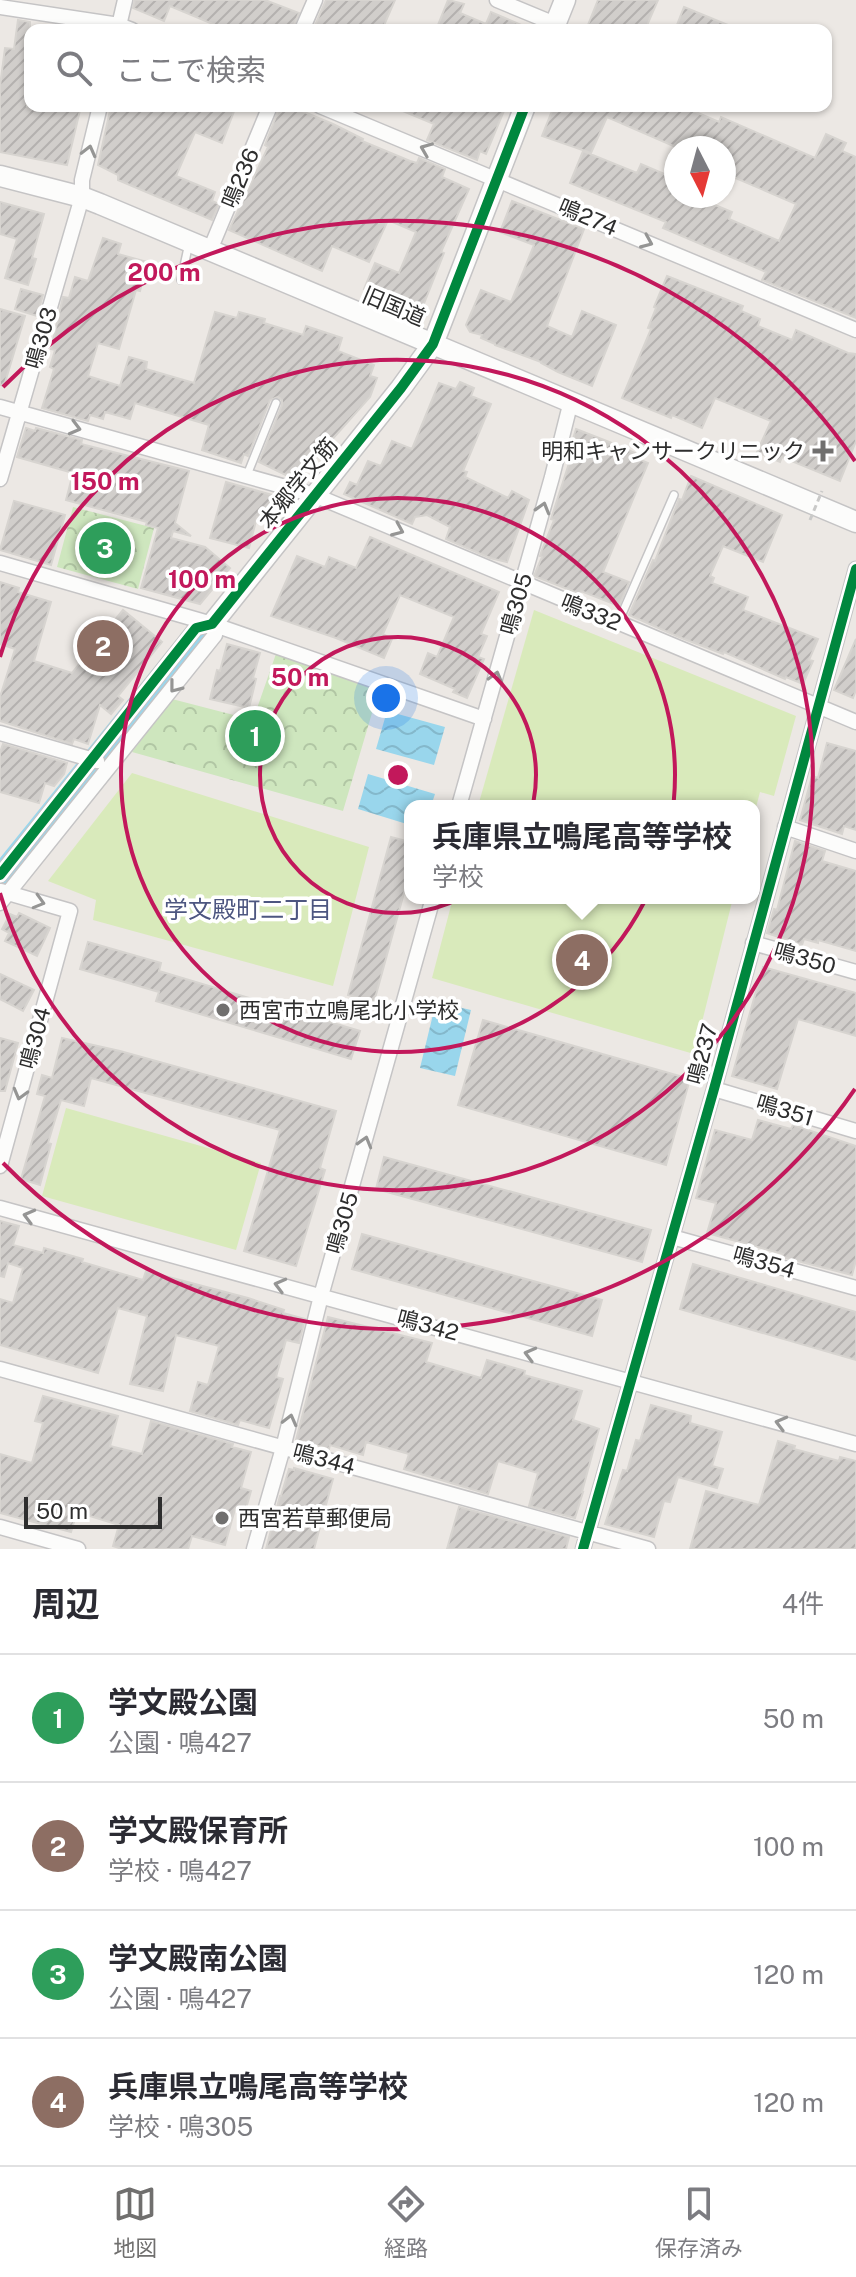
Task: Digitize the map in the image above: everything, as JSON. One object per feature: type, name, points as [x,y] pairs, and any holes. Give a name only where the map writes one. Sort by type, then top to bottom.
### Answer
[{"type":"street","points":[[123,24],[125,0]]},
{"type":"street","points":[[305,24],[315,0]]},
{"type":"street","points":[[497,0],[548,24]]},
{"type":"street","points":[[555,24],[565,0]]},
{"type":"street","points":[[0,7],[100,24]]},
{"type":"street","name":"鳴303","points":[[0,479],[82,197],[82,180],[99,112]]},
{"type":"street","name":"鳴236","points":[[210,250],[268,112]]},
{"type":"street","name":"鳴274","points":[[335,112],[856,330]]},
{"type":"street","name":"本郷学文筋","points":[[3,895],[196,628],[212,624],[433,344],[523,112]]},
{"type":"street","name":"旧国道","points":[[0,176],[82,197],[856,522]]},
{"type":"street","name":"鳴305","points":[[461,800],[571,401]]},
{"type":"street","name":"鳴332","points":[[0,407],[314,495],[856,722]]},
{"type":"street","points":[[0,563],[212,624],[484,719]]},
{"type":"street","name":"鳴237","points":[[583,1549],[714,1089],[856,569]]},
{"type":"street","name":"本郷学文筋","points":[[0,875],[215,635],[212,624]]},
{"type":"street","points":[[0,733],[102,762]]},
{"type":"street","points":[[785,827],[856,851]]},
{"type":"street","name":"鳴304","points":[[0,1166],[70,911],[3,895]]},
{"type":"street","name":"鳴305","points":[[254,1549],[321,1296],[431,904]]},
{"type":"street","name":"鳴350","points":[[753,943],[856,972]]},
{"type":"street","name":"鳴351","points":[[714,1089],[856,1131]]},
{"type":"street","name":"鳴342","points":[[0,1208],[856,1444]]},
{"type":"street","name":"鳴354","points":[[672,1237],[856,1288]]},
{"type":"street","name":"鳴344","points":[[0,1369],[648,1549]]},
{"type":"street","points":[[0,1527],[78,1549]]},
{"type":"lane","points":[[181,280],[190,241]]},
{"type":"lane","points":[[247,475],[276,403]]},
{"type":"lane","points":[[618,623],[674,495]]},
{"type":"path","points":[[810,520],[822,491]]},
{"type":"green space","points":[[73,507],[154,528],[138,589],[57,567]]},
{"type":"green space","points":[[534,610],[796,716],[774,796],[760,792],[758,800],[480,800]]},
{"type":"green space","points":[[278,648],[380,686],[343,811],[132,752],[172,699],[253,720]]},
{"type":"green space","points":[[132,773],[369,847],[333,986],[93,920],[96,900],[48,881]]},
{"type":"green space","points":[[451,904],[732,904],[694,1054],[432,978]]},
{"type":"green space","points":[[66,1108],[261,1163],[236,1250],[42,1196]]},
{"type":"water","points":[[387,711],[445,727],[434,765],[376,749]]},
{"type":"water","points":[[368,774],[435,794],[433,800],[404,800],[404,823],[358,809]]},
{"type":"water","points":[[436,1002],[471,1010],[455,1076],[420,1068]]},
{"type":"building","points":[[135,0],[265,0],[299,13],[294,24],[213,24],[170,6],[164,21],[133,8]]},
{"type":"building","points":[[326,0],[395,0],[385,24],[316,24]]},
{"type":"building","points":[[448,0],[464,4],[460,13],[486,24],[438,24]]},
{"type":"building","points":[[598,0],[658,0],[648,24],[588,24]]},
{"type":"building","points":[[684,7],[725,24],[677,24]]},
{"type":"building","points":[[491,12],[519,24],[486,24]]},
{"type":"building","points":[[18,20],[30,22],[24,24],[24,112],[80,112],[67,165],[0,152],[0,86],[5,48],[14,49]]},
{"type":"building","points":[[110,112],[234,112],[222,143],[195,132],[176,176],[215,192],[212,201],[219,204],[212,220],[118,180],[118,175],[98,165]]},
{"type":"building","points":[[278,112],[304,112],[410,161],[417,163],[419,158],[445,169],[442,177],[469,189],[441,252],[444,253],[423,306],[412,310],[364,289],[375,263],[399,273],[416,232],[388,220],[369,262],[332,246],[322,271],[229,230],[268,147],[265,145]]},
{"type":"building","points":[[405,112],[504,112],[486,154],[480,151],[477,160],[427,140],[434,124]]},
{"type":"building","points":[[552,112],[696,112],[719,122],[721,117],[815,158],[826,134],[846,143],[842,151],[856,157],[856,318],[762,280],[766,272],[663,228],[666,222],[570,183],[583,151],[637,173],[641,164],[664,174],[664,208],[722,208],[732,212],[729,219],[779,241],[796,204],[736,178],[736,136],[664,136],[664,142],[607,117],[591,153],[542,136]]},
{"type":"building","points":[[512,201],[584,229],[547,326],[572,337],[582,311],[616,325],[592,386],[495,345],[481,338],[482,335],[470,332],[466,325],[481,290],[511,302],[534,245],[500,232]]},
{"type":"building","points":[[0,202],[44,214],[28,285],[5,278],[17,239],[0,234]]},
{"type":"building","points":[[103,238],[121,244],[118,254],[147,262],[119,349],[98,343],[88,376],[120,386],[129,357],[147,362],[146,369],[194,383],[215,312],[237,318],[239,312],[303,335],[306,326],[342,338],[338,351],[374,365],[370,376],[377,378],[370,397],[296,480],[259,462],[282,405],[278,397],[270,400],[248,456],[244,454],[241,463],[202,450],[209,425],[135,403],[130,419],[105,412],[103,419],[90,415],[88,421],[42,408],[54,369],[50,367],[55,350],[51,349],[63,297],[69,298],[75,277],[88,281]]},
{"type":"building","points":[[667,276],[743,306],[741,311],[760,319],[758,326],[792,340],[796,330],[856,354],[856,441],[840,481],[782,457],[780,462],[757,452],[771,421],[715,398],[702,428],[622,398],[651,329],[648,328],[654,307]]},
{"type":"building","points":[[21,289],[43,295],[37,316],[15,309]]},
{"type":"building","points":[[0,309],[25,316],[4,386],[0,385]]},
{"type":"building","points":[[460,382],[474,388],[471,396],[491,404],[463,471],[467,472],[465,477],[508,498],[512,491],[529,500],[507,562],[446,539],[450,527],[427,515],[415,517],[412,524],[344,494],[350,482],[357,485],[368,461],[381,466],[392,441],[412,449],[439,383],[456,389]]},
{"type":"building","points":[[26,428],[82,440],[81,444],[189,471],[175,523],[191,536],[173,531],[171,538],[205,547],[230,568],[200,604],[141,588],[158,528],[146,525],[147,522],[66,500],[73,473],[17,457]]},
{"type":"building","points":[[576,429],[637,454],[636,458],[648,463],[603,572],[629,582],[619,606],[534,576],[554,520],[551,519],[572,454],[569,452]]},
{"type":"building","points":[[691,476],[782,515],[763,562],[723,546],[710,576],[714,578],[712,583],[748,597],[743,610],[818,639],[803,684],[629,615]]},
{"type":"building","points":[[226,482],[276,496],[269,520],[257,517],[249,548],[210,538]]},
{"type":"building","points":[[14,501],[65,515],[51,565],[0,550]]},
{"type":"building","points":[[370,537],[499,592],[481,634],[487,636],[478,657],[484,659],[467,698],[453,692],[455,689],[420,674],[428,653],[437,657],[454,617],[400,595],[383,634],[392,639],[384,658],[271,616],[297,556],[325,567],[329,557],[356,568]]},
{"type":"building","points":[[0,582],[19,588],[18,592],[51,602],[34,661],[72,673],[123,610],[162,642],[118,696],[123,700],[111,714],[100,705],[88,744],[74,739],[72,744],[0,721],[0,697],[15,649],[0,644]]},
{"type":"building","points":[[856,639],[856,690],[853,698],[834,690]]},
{"type":"building","points":[[227,644],[260,653],[249,708],[210,699]]},
{"type":"building","points":[[827,743],[856,751],[856,830],[844,826],[842,834],[800,820],[812,776],[818,778]]},
{"type":"building","points":[[3,744],[67,763],[64,774],[54,786],[45,783],[39,803],[0,792],[0,752]]},
{"type":"building","points":[[391,837],[404,840],[404,893],[374,1002],[348,995]]},
{"type":"building","points":[[795,841],[825,851],[822,861],[856,871],[856,951],[818,940],[818,943],[804,939],[802,945],[767,933],[774,909],[777,910]]},
{"type":"building","points":[[19,913],[50,928],[37,956],[5,941],[9,933],[2,929],[10,914],[17,917]]},
{"type":"building","points":[[88,942],[161,963],[159,971],[360,1031],[351,1059],[156,1001],[159,992],[80,969]]},
{"type":"building","points":[[763,967],[856,993],[856,1036],[798,1019],[777,1089],[732,1076]]},
{"type":"building","points":[[0,974],[34,990],[23,1011],[0,999]]},
{"type":"building","points":[[483,1020],[690,1079],[666,1165],[458,1105]]},
{"type":"building","points":[[0,1038],[18,1043],[5,1091],[0,1091]]},
{"type":"building","points":[[62,1038],[336,1111],[320,1168],[325,1170],[296,1266],[244,1251],[280,1130],[91,1078],[84,1106],[61,1100],[40,1185],[21,1179],[45,1096],[37,1094],[42,1075],[52,1078]]},
{"type":"building","points":[[758,1120],[791,1129],[793,1125],[856,1146],[856,1260],[852,1275],[707,1233],[716,1203],[696,1198],[715,1130],[752,1140]]},
{"type":"building","points":[[384,1157],[651,1230],[642,1262],[376,1189]]},
{"type":"building","points":[[0,1221],[19,1226],[13,1245],[43,1253],[44,1248],[143,1280],[146,1271],[248,1298],[305,1319],[299,1343],[286,1340],[276,1377],[283,1379],[269,1428],[240,1420],[238,1425],[190,1411],[198,1382],[208,1385],[219,1346],[176,1335],[163,1391],[130,1384],[147,1316],[118,1308],[98,1373],[0,1345],[0,1299],[13,1303],[23,1268],[8,1263],[4,1277],[0,1276]]},
{"type":"building","points":[[362,1234],[602,1300],[592,1336],[352,1269]]},
{"type":"building","points":[[693,1264],[856,1312],[856,1360],[680,1309]]},
{"type":"building","points":[[328,1317],[432,1343],[426,1362],[481,1378],[487,1360],[525,1371],[524,1375],[582,1391],[573,1420],[599,1429],[575,1518],[529,1506],[538,1473],[498,1461],[488,1494],[404,1469],[409,1454],[366,1442],[363,1455],[330,1445],[329,1449],[296,1440]]},
{"type":"building","points":[[43,1396],[118,1416],[110,1446],[142,1454],[151,1421],[251,1452],[241,1488],[251,1491],[245,1512],[235,1509],[225,1545],[192,1536],[188,1549],[122,1549],[113,1546],[119,1525],[77,1512],[71,1532],[0,1513],[0,1454],[32,1463],[43,1423],[35,1421]]},
{"type":"building","points":[[651,1405],[691,1416],[690,1423],[722,1432],[712,1466],[723,1469],[717,1488],[678,1477],[670,1502],[664,1501],[654,1537],[605,1524],[623,1470],[627,1471],[636,1440],[640,1441]]},
{"type":"building","points":[[778,1441],[795,1446],[794,1449],[839,1461],[840,1457],[856,1461],[856,1549],[690,1549],[706,1491],[759,1505]]},
{"type":"building","points":[[289,1469],[333,1479],[314,1549],[266,1549]]},
{"type":"building","points":[[459,1507],[569,1537],[566,1549],[447,1549]]},
{"type":"waterway","points":[[0,885],[203,634]]},
{"type":"cycle path","points":[[0,875],[196,628],[212,624],[433,344],[523,112]]},
{"type":"cycle path","points":[[583,1549],[714,1089],[856,569]]},
{"type":"place","name":"明和キャンサークリニック","points":[[823,451]]},
{"type":"place","name":"学文殿南公園","points":[[105,548]]},
{"type":"place","name":"学文殿保育所","points":[[103,646]]},
{"type":"place","name":"学文殿公園","points":[[255,736]]},
{"type":"place","name":"兵庫県立鳴尾高等学校","points":[[582,960]]},
{"type":"place","name":"西宮市立鳴尾北小学校","points":[[223,1010]]},
{"type":"place","name":"西宮若草郵便局","points":[[222,1518]]},
{"type":"district","name":"学文殿町二丁目","points":[[248,909]]}]
